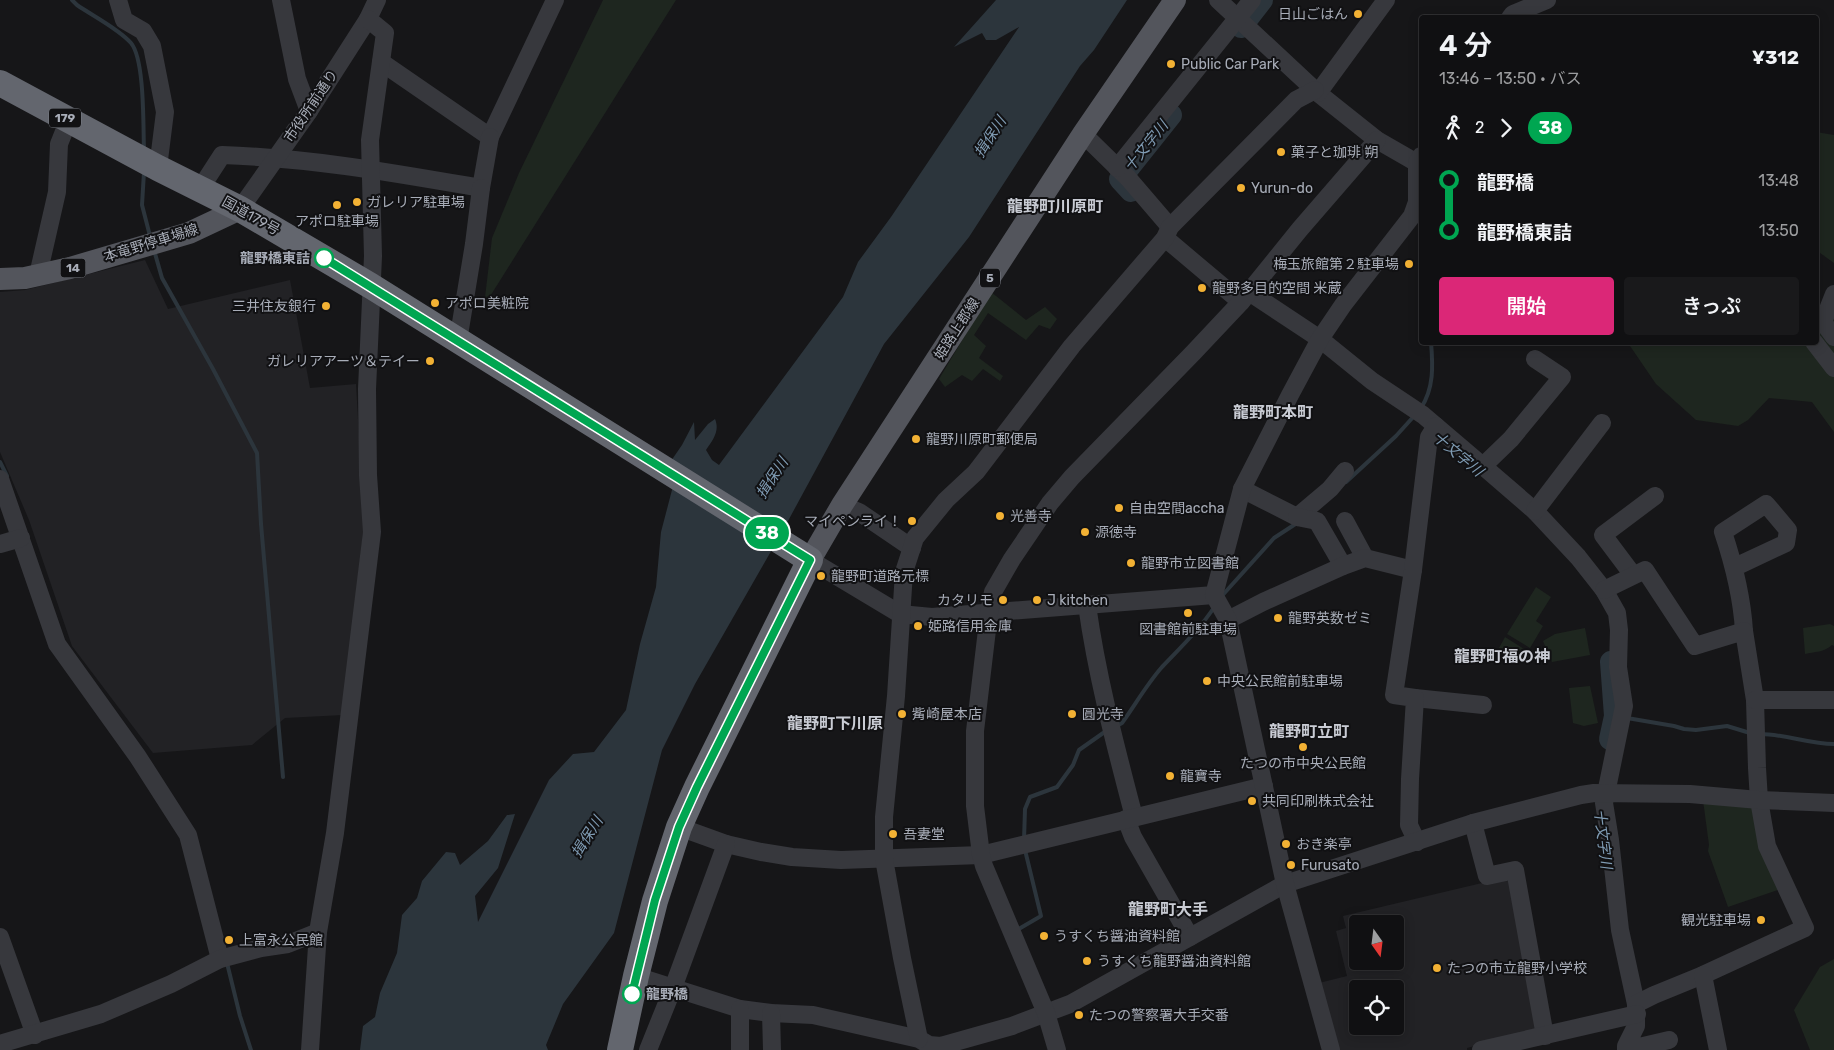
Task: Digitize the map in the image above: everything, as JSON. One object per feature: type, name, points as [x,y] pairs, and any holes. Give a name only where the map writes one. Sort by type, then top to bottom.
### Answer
[{"type":"highway","name":"国道179号","points":[[0,83],[158,168],[240,209],[371,286],[810,560]]},
{"type":"highway","points":[[620,1050],[655,900],[679,827],[810,560]]},
{"type":"main road","name":"姫路上郡線","points":[[810,560],[842,505],[1083,134],[1175,0]]},
{"type":"main road","name":"本竜野停車場線","points":[[0,280],[70,268],[152,244],[205,226],[240,209]]},
{"type":"street","points":[[118,0],[124,20],[143,31],[152,46],[165,112],[158,168]]},
{"type":"street","points":[[281,0],[297,79],[309,111]]},
{"type":"street","name":"市役所前通り","points":[[240,209],[309,111],[368,19],[377,0]]},
{"type":"street","points":[[460,343],[481,188],[490,137],[555,0]]},
{"type":"street","points":[[1218,0],[1316,91],[1377,140],[1419,159],[1417,202],[1412,216],[1343,305],[1320,339],[1242,489],[1214,595],[1228,620],[1285,884],[1331,1050]]},
{"type":"street","points":[[1122,173],[1242,23],[1252,0]]},
{"type":"street","points":[[925,1045],[902,958],[884,859],[884,817],[896,696],[904,572],[915,538],[946,500],[976,472],[1072,346],[1167,232],[1296,100],[1316,91],[1386,0]]},
{"type":"street","points":[[1512,15],[1547,0]]},
{"type":"street","points":[[310,1050],[318,932],[350,721],[372,532],[368,475],[367,389],[373,256],[370,140],[385,33],[368,19]]},
{"type":"street","points":[[381,62],[490,137]]},
{"type":"street","points":[[38,275],[57,192],[59,144],[69,120]]},
{"type":"street","points":[[1083,134],[1122,173],[1167,232],[1245,297],[1320,339],[1372,380],[1436,426],[1535,511],[1578,557],[1604,590],[1617,613],[1619,630],[1618,667],[1624,706],[1621,724],[1600,793],[1604,803],[1610,840],[1620,930],[1632,1012],[1636,1026],[1626,1046],[1626,1050],[1669,1040]]},
{"type":"street","points":[[1057,1050],[1050,1012],[984,866],[981,855],[976,806],[975,731],[993,592],[1050,503],[1072,477],[1194,353],[1245,297],[1300,229],[1377,140]]},
{"type":"street","points":[[200,189],[222,155],[277,157],[370,168],[481,188]]},
{"type":"street","points":[[1834,294],[1823,322],[1834,337]]},
{"type":"street","points":[[1816,345],[1834,368]]},
{"type":"street","points":[[1482,466],[1511,439],[1562,377],[1535,359]]},
{"type":"street","points":[[1535,511],[1602,423]]},
{"type":"street","points":[[1436,426],[1430,436],[1413,570],[1394,695],[1483,705]]},
{"type":"street","points":[[1297,517],[1330,489],[1345,471]]},
{"type":"street","points":[[0,479],[22,538],[57,644],[138,757],[188,835],[226,958]]},
{"type":"street","points":[[1242,489],[1297,517],[1317,520],[1343,566]]},
{"type":"street","points":[[1633,575],[1603,536],[1654,496]]},
{"type":"street","points":[[842,505],[859,512],[912,548]]},
{"type":"street","points":[[1345,521],[1365,558]]},
{"type":"street","points":[[0,544],[22,538]]},
{"type":"street","points":[[1228,620],[1263,602],[1365,558],[1413,570]]},
{"type":"street","points":[[810,560],[900,614],[932,617],[1214,595]]},
{"type":"street","points":[[1482,1050],[1545,1036],[1632,1012],[1654,995],[1703,975],[1805,928],[1766,846],[1759,800],[1755,700],[1744,631],[1743,608],[1734,567]]},
{"type":"street","points":[[1604,590],[1644,570],[1695,646],[1744,631]]},
{"type":"street","points":[[1088,606],[1090,628],[1137,845],[1190,937]]},
{"type":"street","points":[[1415,698],[1409,825],[1417,842]]},
{"type":"street","points":[[1755,700],[1834,700]]},
{"type":"street","points":[[679,827],[726,844],[792,857],[841,860],[981,855],[1264,786]]},
{"type":"street","points":[[636,976],[740,1010],[812,1015],[925,1045],[941,1046],[1012,1026],[1070,1004],[1285,884],[1473,823],[1581,795],[1600,793],[1690,794],[1759,800],[1834,803]]},
{"type":"street","points":[[1473,823],[1487,876],[1515,870],[1545,1036]]},
{"type":"street","points":[[648,1050],[726,844]]},
{"type":"street","points":[[0,1044],[101,1014],[226,958],[261,948],[288,944],[318,932]]},
{"type":"street","points":[[0,937],[35,1035]]},
{"type":"street","points":[[1703,975],[1718,1050]]},
{"type":"street","points":[[740,1010],[740,1050]]},
{"type":"street","points":[[771,1013],[772,1050]]},
{"type":"shaded area","points":[[603,0],[676,0],[484,306],[492,238],[519,173]]},
{"type":"shaded area","points":[[1819,132],[1834,135],[1834,263],[1819,252]]},
{"type":"shaded area","points":[[145,260],[168,309],[290,280],[310,388],[356,384],[364,524],[343,715],[285,718],[252,745],[153,753],[72,646],[29,520],[0,452],[0,292],[25,290]]},
{"type":"shaded area","points":[[991,292],[1026,320],[1045,307],[1057,319],[1050,329],[1039,325],[1026,340],[988,313],[974,335],[986,346],[979,358],[1003,376],[1000,381],[983,369],[972,381],[962,375],[945,387],[939,379]]},
{"type":"shaded area","points":[[1834,311],[1834,432],[1812,402],[1769,398],[1748,420],[1738,426],[1696,420],[1656,384],[1629,345],[1819,345],[1820,333]]},
{"type":"shaded area","points":[[1536,587],[1551,597],[1536,621],[1543,626],[1530,648],[1507,634]]},
{"type":"shaded area","points":[[1830,624],[1834,626],[1834,646],[1805,654],[1803,628]]},
{"type":"shaded area","points":[[1585,628],[1590,655],[1552,662],[1543,641],[1555,634]]},
{"type":"shaded area","points":[[1505,637],[1532,654],[1526,664],[1499,648]]},
{"type":"shaded area","points":[[1590,686],[1598,723],[1584,726],[1573,723],[1569,688]]},
{"type":"shaded area","points":[[1703,800],[1753,808],[1781,889],[1728,907],[1708,851],[1709,845]]},
{"type":"shaded area","name":"たつの市立龍野小学校","points":[[1503,878],[1515,885],[1536,1030],[1467,1048],[1467,1050],[1337,1050],[1319,983],[1347,976],[1336,931],[1346,928],[1343,916]]},
{"type":"shaded area","points":[[1834,959],[1834,1050],[1810,1050],[1794,1010],[1820,967]]},
{"type":"water","name":"揖保川","points":[[996,0],[1127,0],[1094,50],[1080,66],[969,237],[884,344],[782,532],[695,684],[662,750],[614,933],[563,1004],[546,1045],[548,1050],[360,1050],[363,1026],[375,1017],[380,993],[397,953],[402,915],[417,898],[422,881],[446,852],[455,853],[460,865],[488,841],[507,815],[515,814],[498,868],[475,896],[478,922],[549,780],[573,754],[594,752],[626,710],[640,644],[656,587],[661,532],[678,467],[671,461],[694,422],[695,440],[708,424],[715,419],[717,428],[706,450],[712,460],[719,465],[843,297],[858,262],[891,217],[1019,27],[996,40],[986,40],[982,33],[954,47]]},
{"type":"waterway","points":[[72,0],[120,33],[131,43],[136,52],[141,78],[144,150]]},
{"type":"waterway","name":"十文字川","points":[[1241,27],[1262,0]]},
{"type":"waterway","name":"十文字川","points":[[1131,191],[1120,179],[1171,115]]},
{"type":"waterway","points":[[144,172],[142,205],[150,236]]},
{"type":"waterway","points":[[154,250],[162,278],[257,453],[261,524],[283,777]]},
{"type":"waterway","points":[[1421,408],[1430,385],[1432,368],[1431,345]]},
{"type":"waterway","points":[[1346,482],[1396,436],[1415,415]]},
{"type":"waterway","points":[[0,462],[7,476]]},
{"type":"waterway","points":[[1220,598],[1274,538],[1297,523]]},
{"type":"waterway","points":[[1115,727],[1122,723],[1146,687],[1197,630],[1215,606]]},
{"type":"waterway","name":"十文字川","points":[[1610,739],[1615,716],[1611,662]]},
{"type":"waterway","points":[[1627,718],[1696,730],[1727,726],[1750,733]]},
{"type":"waterway","points":[[1024,840],[1025,809],[1030,797],[1057,787],[1073,765],[1079,750],[1106,731]]},
{"type":"waterway","points":[[1760,734],[1834,744]]},
{"type":"waterway","points":[[1017,930],[1041,916],[1025,850]]},
{"type":"waterway","points":[[227,963],[240,1016],[251,1050]]},
{"type":"bus line","name":"38","points":[[324,258],[810,560],[679,827],[655,900],[632,994]]},
{"type":"place","name":"日山ごはん","points":[[1358,14]]},
{"type":"place","name":"Public Car Park","points":[[1171,64]]},
{"type":"place","name":"菓子と珈琲 朔","points":[[1281,152]]},
{"type":"place","name":"Yurun-do","points":[[1241,188]]},
{"type":"place","name":"ガレリア駐車場","points":[[357,202]]},
{"type":"place","name":"アポロ駐車場","points":[[337,205]]},
{"type":"place","name":"龍野橋東詰","points":[[324,258]]},
{"type":"place","name":"梅玉旅館第２駐車場","points":[[1409,264]]},
{"type":"place","name":"龍野多目的空間 米蔵","points":[[1202,288]]},
{"type":"place","name":"アポロ美粧院","points":[[435,303]]},
{"type":"place","name":"三井住友銀行","points":[[326,306]]},
{"type":"place","name":"ガレリアアーツ＆テイー","points":[[430,361]]},
{"type":"place","name":"龍野川原町郵便局","points":[[916,439]]},
{"type":"place","name":"自由空間accha","points":[[1119,508]]},
{"type":"place","name":"光善寺","points":[[1000,516]]},
{"type":"place","name":"マイペンライ！","points":[[912,521]]},
{"type":"place","name":"源徳寺","points":[[1085,532]]},
{"type":"place","name":"龍野市立図書館","points":[[1131,563]]},
{"type":"place","name":"龍野町道路元標","points":[[821,576]]},
{"type":"place","name":"カタリモ","points":[[1003,600]]},
{"type":"place","name":"J kitchen","points":[[1037,600]]},
{"type":"place","name":"図書館前駐車場","points":[[1188,613]]},
{"type":"place","name":"龍野英数ゼミ","points":[[1278,618]]},
{"type":"place","name":"姫路信用金庫","points":[[918,626]]},
{"type":"place","name":"中央公民館前駐車場","points":[[1207,681]]},
{"type":"place","name":"觜崎屋本店","points":[[902,714]]},
{"type":"place","name":"圓光寺","points":[[1072,714]]},
{"type":"place","name":"たつの市中央公民館","points":[[1303,747]]},
{"type":"place","name":"龍寶寺","points":[[1170,776]]},
{"type":"place","name":"共同印刷株式会社","points":[[1252,801]]},
{"type":"place","name":"吾妻堂","points":[[893,834]]},
{"type":"place","name":"おき楽亭","points":[[1286,844]]},
{"type":"place","name":"Furusato","points":[[1291,865]]},
{"type":"place","name":"観光駐車場","points":[[1761,920]]},
{"type":"place","name":"うすくち醤油資料館","points":[[1044,936]]},
{"type":"place","name":"上富永公民館","points":[[229,940]]},
{"type":"place","name":"うすくち龍野醤油資料館","points":[[1087,961]]},
{"type":"place","name":"たつの市立龍野小学校","points":[[1437,968]]},
{"type":"place","name":"龍野橋","points":[[632,994]]},
{"type":"place","name":"たつの警察署大手交番","points":[[1079,1015]]},
{"type":"district","name":"龍野町川原町","points":[[1055,206]]},
{"type":"district","name":"龍野町本町","points":[[1273,412]]},
{"type":"district","name":"龍野町福の神","points":[[1502,656]]},
{"type":"district","name":"龍野町下川原","points":[[835,723]]},
{"type":"district","name":"龍野町立町","points":[[1309,731]]},
{"type":"district","name":"龍野町大手","points":[[1168,909]]}]
